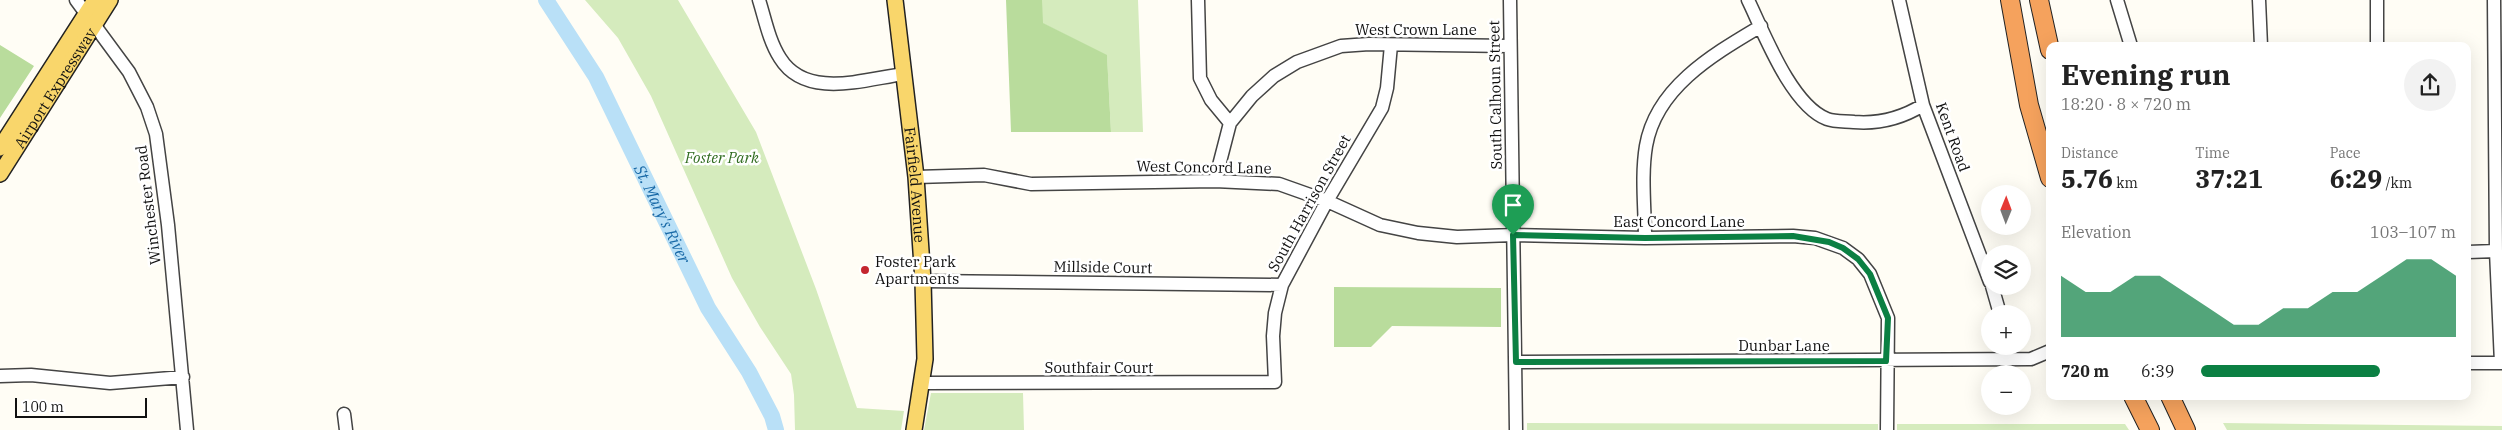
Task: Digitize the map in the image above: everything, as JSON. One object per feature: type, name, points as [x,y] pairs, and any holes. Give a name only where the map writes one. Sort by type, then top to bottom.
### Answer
[{"type":"highway","points":[[2010,0],[2029,105],[2046,164]]},
{"type":"highway","points":[[2039,0],[2048,42]]},
{"type":"highway","points":[[2135,400],[2150,430]]},
{"type":"highway","points":[[2172,400],[2186,430]]},
{"type":"main road","name":"Airport Expressway","points":[[0,174],[91,18],[95,0]]},
{"type":"main road","name":"Airport Expressway","points":[[0,148],[91,18],[110,0]]},
{"type":"main road","name":"Fairfield Avenue","points":[[895,0],[916,177],[923,281],[925,359],[914,430]]},
{"type":"street","name":"Winchester Road","points":[[76,0],[91,18],[128,72],[147,106],[156,134],[168,225],[187,430]]},
{"type":"street","points":[[759,0],[775,49],[790,70],[801,78],[830,84],[904,74]]},
{"type":"street","points":[[1198,0],[1200,78],[1211,100],[1230,123]]},
{"type":"street","name":"South Calhoun Street","points":[[1510,0],[1516,430]]},
{"type":"street","points":[[1748,0],[1788,78],[1806,105],[1828,119],[1872,124],[1902,116],[1923,106]]},
{"type":"street","name":"Kent Road","points":[[1899,0],[1923,106],[1981,258]]},
{"type":"street","points":[[2117,0],[2130,42]]},
{"type":"street","points":[[2259,0],[2262,42]]},
{"type":"street","points":[[2377,0],[2377,42]]},
{"type":"street","points":[[2471,363],[2502,363],[2496,252],[2494,0]]},
{"type":"street","points":[[1645,238],[1646,146],[1662,107],[1690,74],[1715,54],[1761,26]]},
{"type":"street","name":"South Harrison Street","points":[[1275,382],[1273,336],[1275,313],[1282,285],[1327,201],[1382,108],[1387,88],[1391,45]]},
{"type":"street","name":"West Crown Lane","points":[[1215,181],[1230,123],[1252,96],[1274,76],[1297,62],[1341,46],[1510,46]]},
{"type":"street","name":"West Concord Lane","points":[[916,177],[984,175],[1030,184],[1215,181],[1279,184],[1327,201],[1380,224],[1418,233],[1457,237],[1513,235]]},
{"type":"street","name":"East Concord Lane","points":[[1513,235],[1645,238],[1793,236],[1815,238],[1843,248],[1858,259],[1870,274],[1888,318],[1886,361]]},
{"type":"street","points":[[2471,252],[2496,252]]},
{"type":"street","name":"Millside Court","points":[[923,281],[1282,285]]},
{"type":"street","name":"Dunbar Lane","points":[[2020,355],[2031,358],[2046,352]]},
{"type":"street","name":"Dunbar Lane","points":[[1516,362],[1886,361],[1981,354]]},
{"type":"street","points":[[1886,361],[1887,430]]},
{"type":"street","points":[[0,376],[31,374],[110,383],[183,377]]},
{"type":"street","name":"Southfair Court","points":[[922,384],[1275,382]]},
{"type":"street","points":[[344,414],[346,430]]},
{"type":"green space","name":"Foster Park","points":[[585,0],[678,0],[756,132],[816,289],[857,408],[904,411],[901,430],[795,430],[791,374],[760,327],[732,278],[651,96],[618,38]]},
{"type":"green space","points":[[1006,0],[1042,0],[1043,23],[1107,55],[1111,132],[1011,132]]},
{"type":"green space","points":[[1042,0],[1138,0],[1143,132],[1111,132],[1107,56],[1042,23]]},
{"type":"green space","points":[[0,45],[34,66],[0,118]]},
{"type":"green space","points":[[1334,287],[1501,288],[1501,327],[1392,326],[1371,347],[1334,347]]},
{"type":"green space","points":[[931,393],[1023,393],[1024,430],[924,430]]},
{"type":"green space","points":[[1527,423],[1878,424],[1878,430],[1527,430]]},
{"type":"green space","points":[[2223,423],[2502,426],[2502,430],[2227,430]]},
{"type":"green space","points":[[1897,424],[2125,424],[2129,430],[1897,430]]},
{"type":"waterway","name":"St. Mary's River","points":[[546,0],[596,77],[708,308],[749,372],[772,416],[776,430]]},
{"type":"place","name":"Foster Park Apartments","points":[[865,270]]},
{"type":"route","points":[[1513,235],[1645,238],[1793,236],[1815,238],[1829,242],[1843,248],[1858,259],[1870,274],[1888,318],[1886,361],[1516,362],[1513,235]]}]
